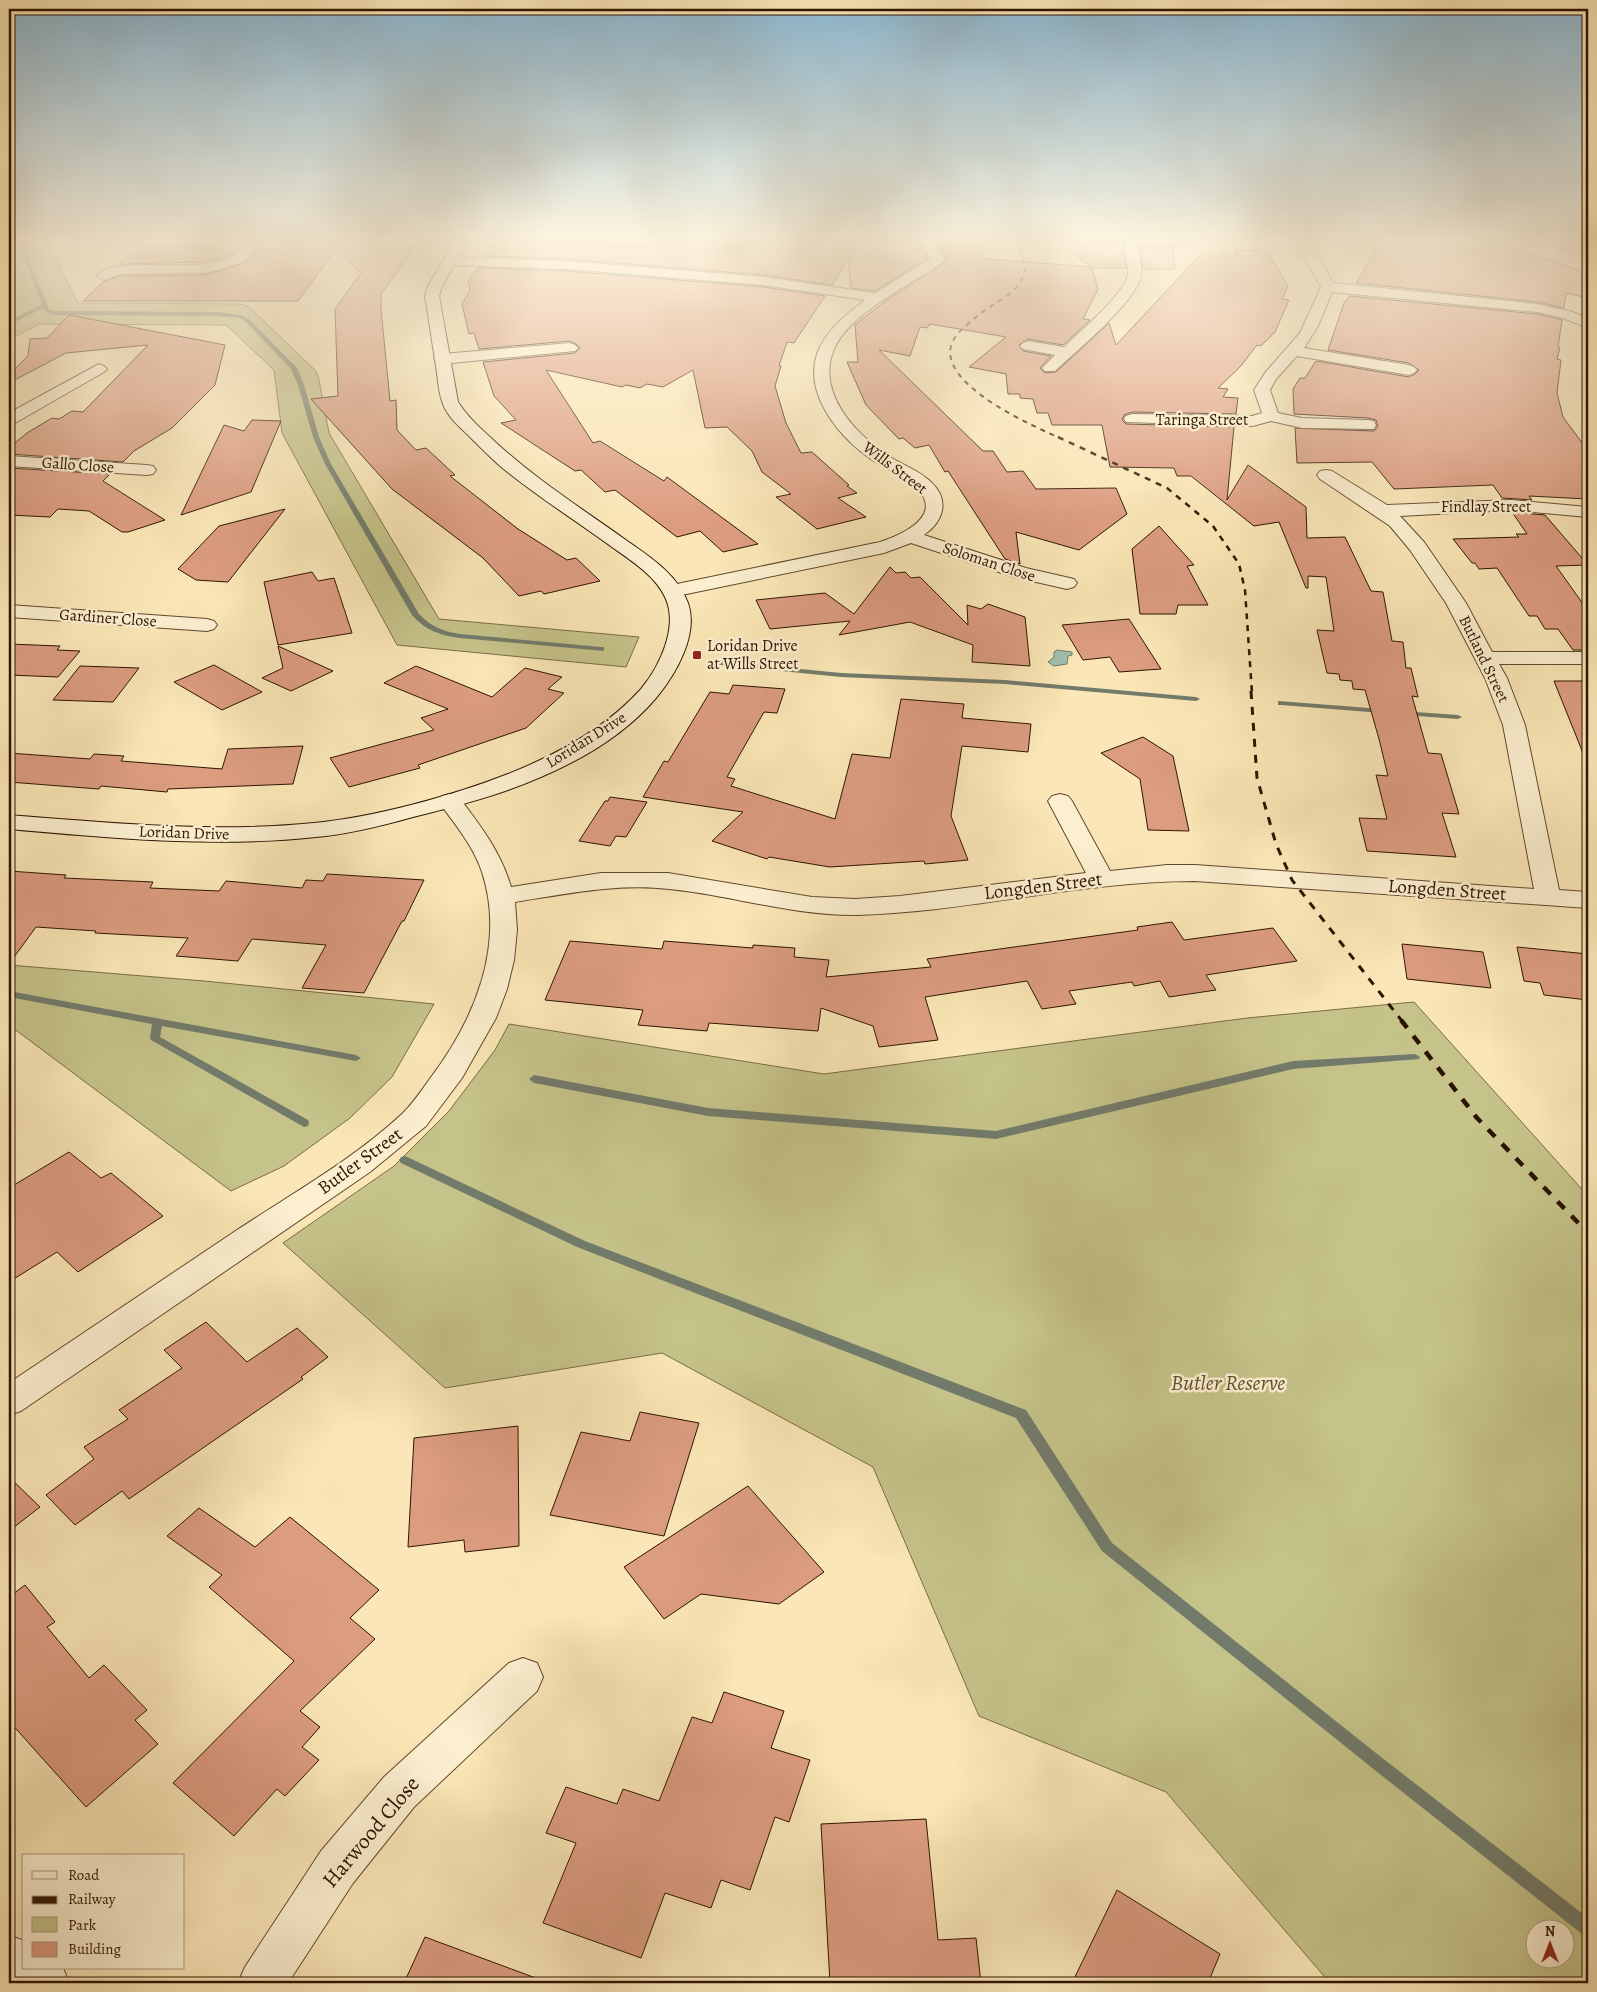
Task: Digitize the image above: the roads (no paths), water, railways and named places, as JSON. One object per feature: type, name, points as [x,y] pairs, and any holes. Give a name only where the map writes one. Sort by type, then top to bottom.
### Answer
[{"type":"street","name":"Loridan Drive","points":[[9,822],[153,833],[263,834],[318,830],[375,820],[450,801],[495,787],[538,769],[599,735],[631,712],[648,695],[664,672],[680,634],[682,616],[672,591],[662,576],[506,462],[459,417],[450,402],[438,334]]},
{"type":"street","name":"Wills Street","points":[[672,591],[884,547],[912,537],[925,526],[932,515],[935,502],[929,491],[920,482],[869,450],[858,440],[826,399],[823,382],[824,356],[829,345],[838,334]]},
{"type":"street","points":[[1050,368],[1084,334]]},
{"type":"street","name":"Taringa Street","points":[[1272,416],[1262,390],[1268,377],[1293,351],[1305,334]]},
{"type":"street","points":[[1028,346],[1066,352]]},
{"type":"street","points":[[442,359],[570,348]]},
{"type":"street","points":[[1293,351],[1409,370]]},
{"type":"street","points":[[9,420],[99,369]]},
{"type":"street","name":"Taringa Street","points":[[1132,419],[1253,421],[1272,416],[1302,423],[1368,425]]},
{"type":"street","points":[[1175,420],[1181,437]]},
{"type":"street","name":"Gallo Close","points":[[9,461],[147,470]]},
{"type":"street","name":"Butland Street","points":[[1326,475],[1397,522],[1417,546],[1456,603],[1496,678],[1514,725],[1548,897]]},
{"type":"street","name":"Findlay Street","points":[[1383,511],[1511,505],[1588,512]]},
{"type":"street","name":"Soloman Close","points":[[912,537],[1021,573],[1067,583]]},
{"type":"street","name":"Gardiner Close","points":[[9,611],[207,625]]},
{"type":"street","points":[[1485,658],[1588,658]]},
{"type":"street","name":"Butler Street","points":[[9,1401],[359,1164],[413,1121],[451,1074],[471,1040],[491,997],[503,932],[501,896],[495,872],[485,850],[450,801]]},
{"type":"street","points":[[1060,801],[1102,879]]},
{"type":"street","name":"Longden Street","points":[[501,896],[601,881],[668,881],[812,905],[855,907],[900,904],[1102,879],[1167,873],[1195,873],[1588,900]]},
{"type":"street","name":"Harwood Close","points":[[261,1983],[336,1867],[399,1792],[523,1677]]},
{"type":"street","points":[[9,1958],[22,1967]]},
{"type":"street","points":[[27,1970],[46,1983]]},
{"type":"waterway","points":[[261,334],[294,368],[301,385],[316,437],[328,464],[416,615],[426,625],[435,631],[460,636],[601,649]]},
{"type":"waterway","points":[[712,662],[841,675],[1005,682],[1196,699]]},
{"type":"waterway","points":[[1281,703],[1382,711]]},
{"type":"waterway","points":[[1404,713],[1458,717]]},
{"type":"waterway","points":[[9,994],[158,1021]]},
{"type":"waterway","points":[[158,1021],[356,1058]]},
{"type":"waterway","points":[[158,1021],[155,1038],[304,1123]]},
{"type":"waterway","points":[[534,1079],[708,1112],[996,1135],[1293,1065],[1415,1057]]},
{"type":"waterway","points":[[405,1160],[581,1244],[1021,1414],[1107,1547],[1376,1762],[1588,1928]]},
{"type":"railway","points":[[958,334],[952,343],[951,358],[958,373],[972,388],[1029,424],[1060,438]]},
{"type":"railway","points":[[1058,437],[1167,488],[1213,526],[1239,564],[1245,590],[1252,693]]},
{"type":"railway","points":[[1251,691],[1257,778],[1276,844],[1292,880],[1402,1021]]},
{"type":"railway","points":[[1401,1020],[1477,1118],[1588,1233]]},
{"type":"place","name":"Loridan Drive at Wills Street","points":[[697,655]]},
{"type":"park label","name":"Butler Reserve","points":[[1228,1383]]}]
